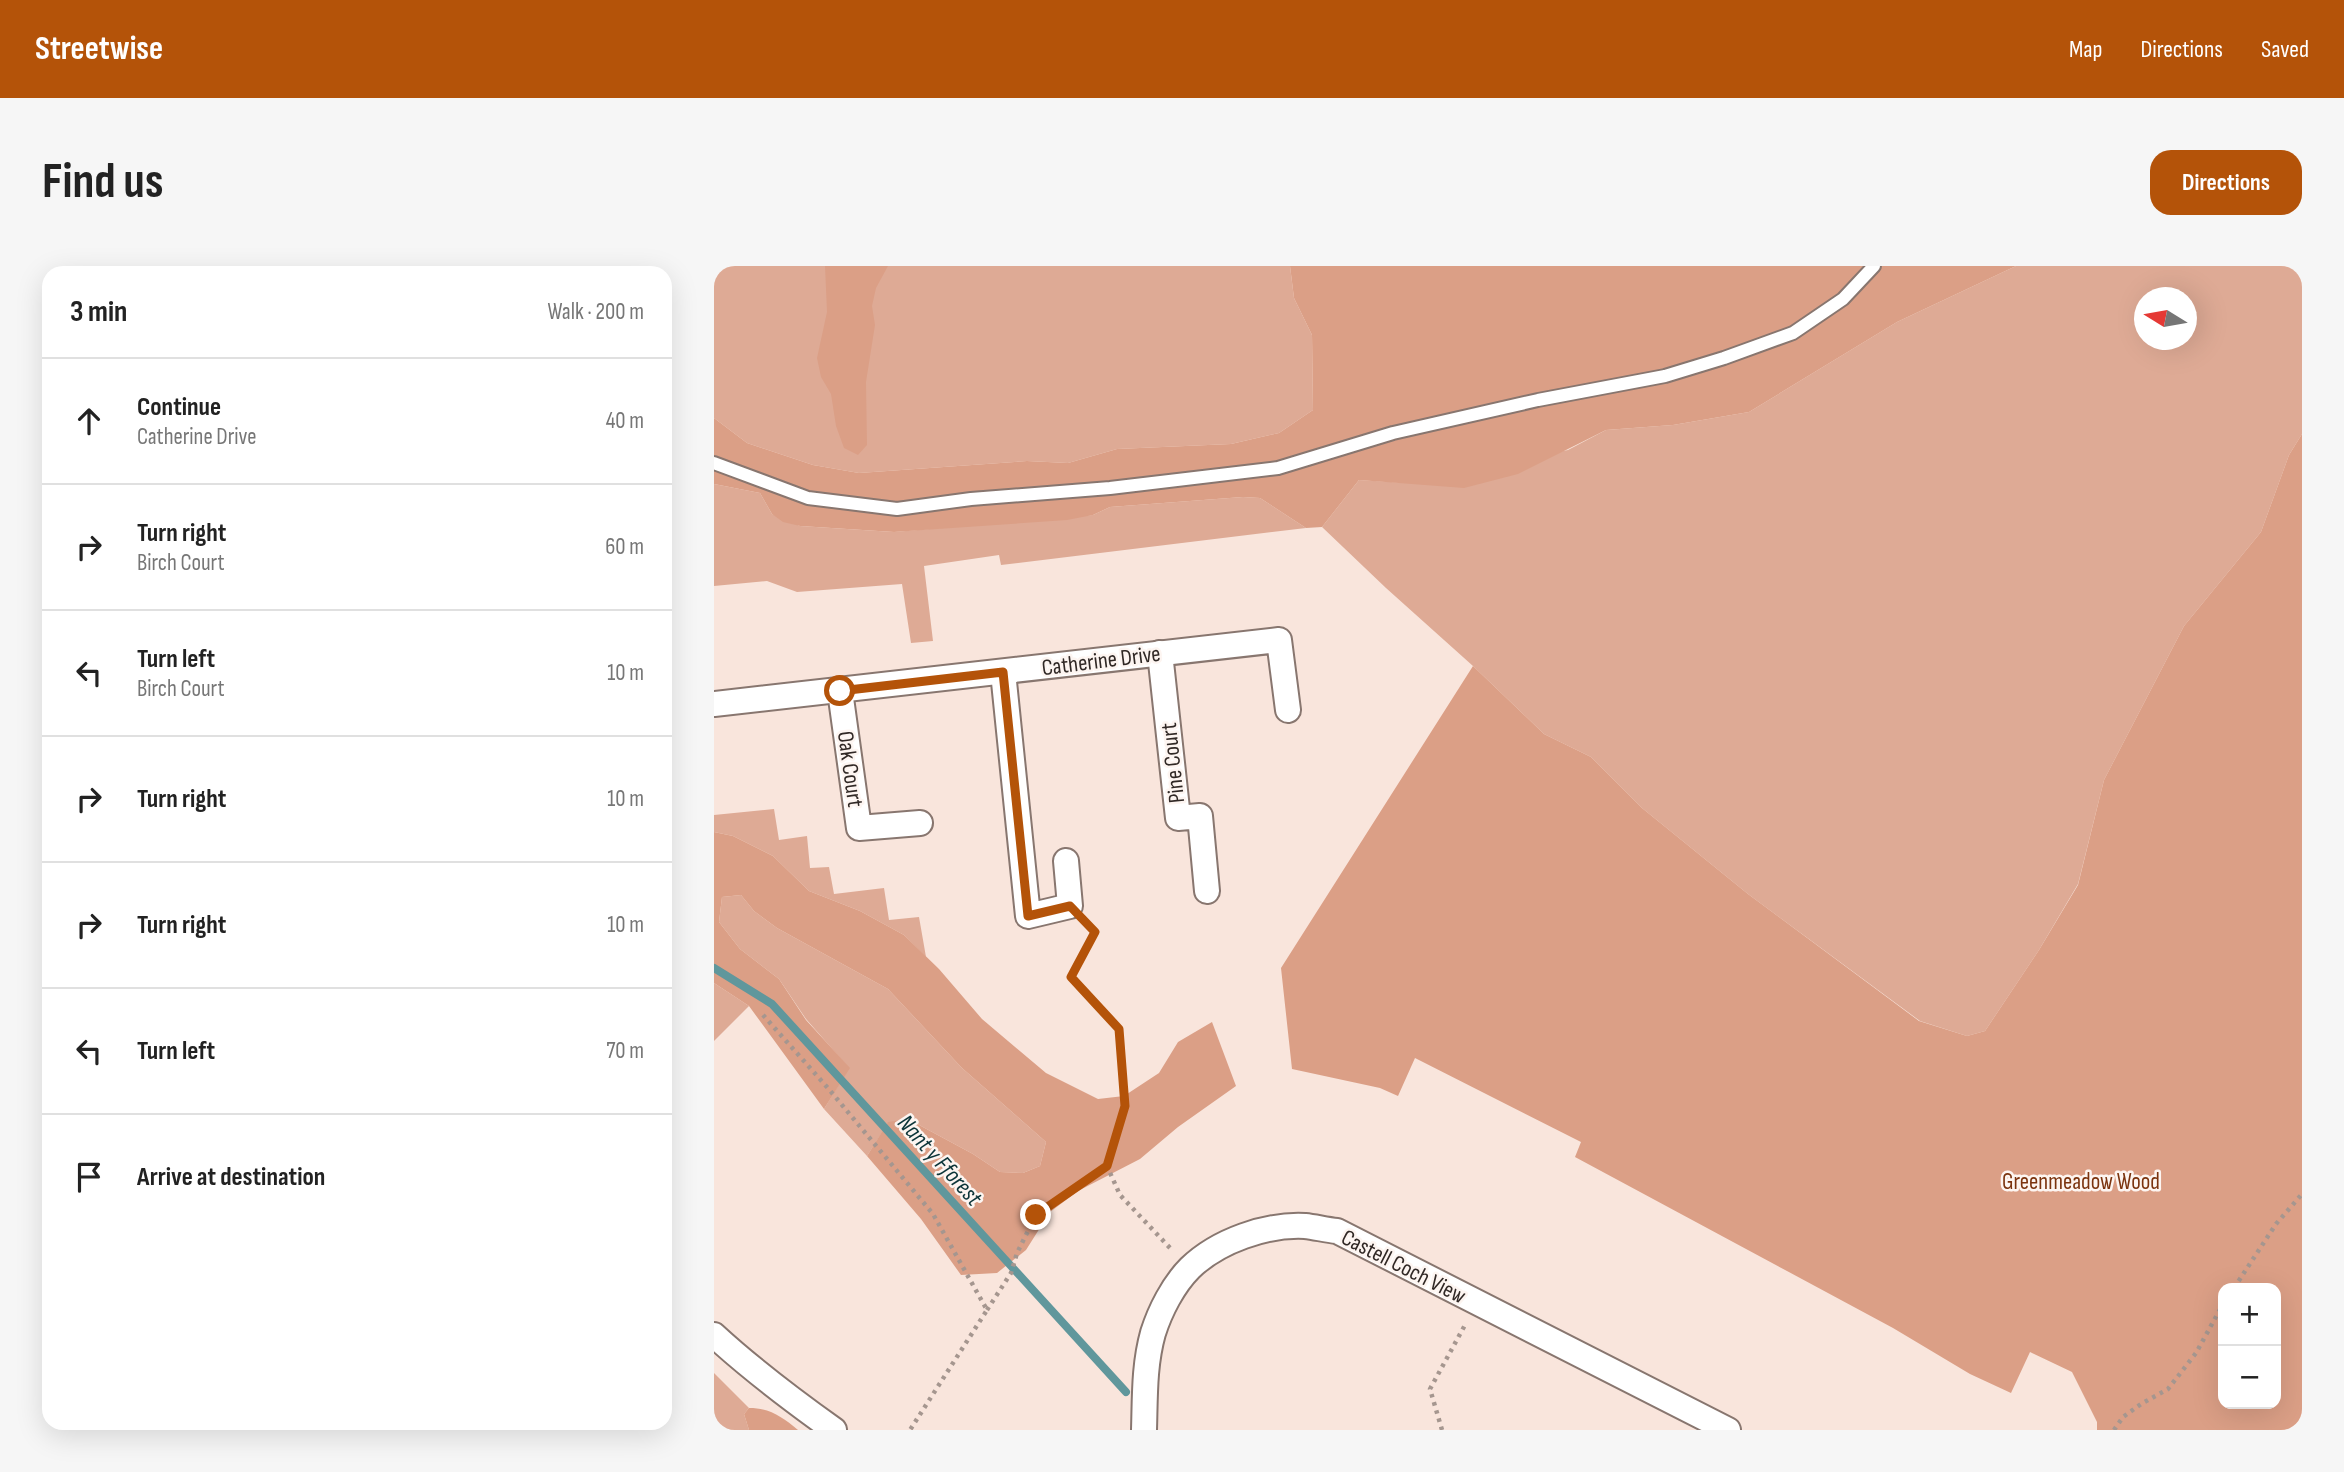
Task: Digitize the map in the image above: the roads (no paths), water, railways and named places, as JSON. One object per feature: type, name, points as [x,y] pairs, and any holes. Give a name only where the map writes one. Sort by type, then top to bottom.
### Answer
[{"type":"street","name":"Catherine Drive","points":[[714,704],[1279,640],[1288,710]]},
{"type":"street","name":"Pine Court","points":[[1160,653],[1178,818],[1200,816],[1207,891]]},
{"type":"street","points":[[1003,672],[1028,916],[1070,906],[1066,861]]},
{"type":"street","name":"Oak Court","points":[[840,691],[859,828],[920,823]]},
{"type":"street","name":"Castell Coch View","points":[[1144,1430],[1145,1372],[1154,1332],[1166,1302],[1189,1269],[1211,1252],[1245,1237],[1279,1227],[1305,1226],[1337,1231],[1728,1430]]},
{"type":"street","points":[[714,1335],[775,1388],[834,1430]]},
{"type":"lane","points":[[714,463],[808,498],[897,509],[1278,468],[1393,433],[1538,400],[1665,376],[1724,358],[1793,333],[1843,299],[1874,266]]},
{"type":"waterway","name":"Nant y Fforest","points":[[714,968],[772,1004],[1126,1392]]},
{"type":"park label","name":"Greenmeadow Wood","points":[[2081,1181]]}]
